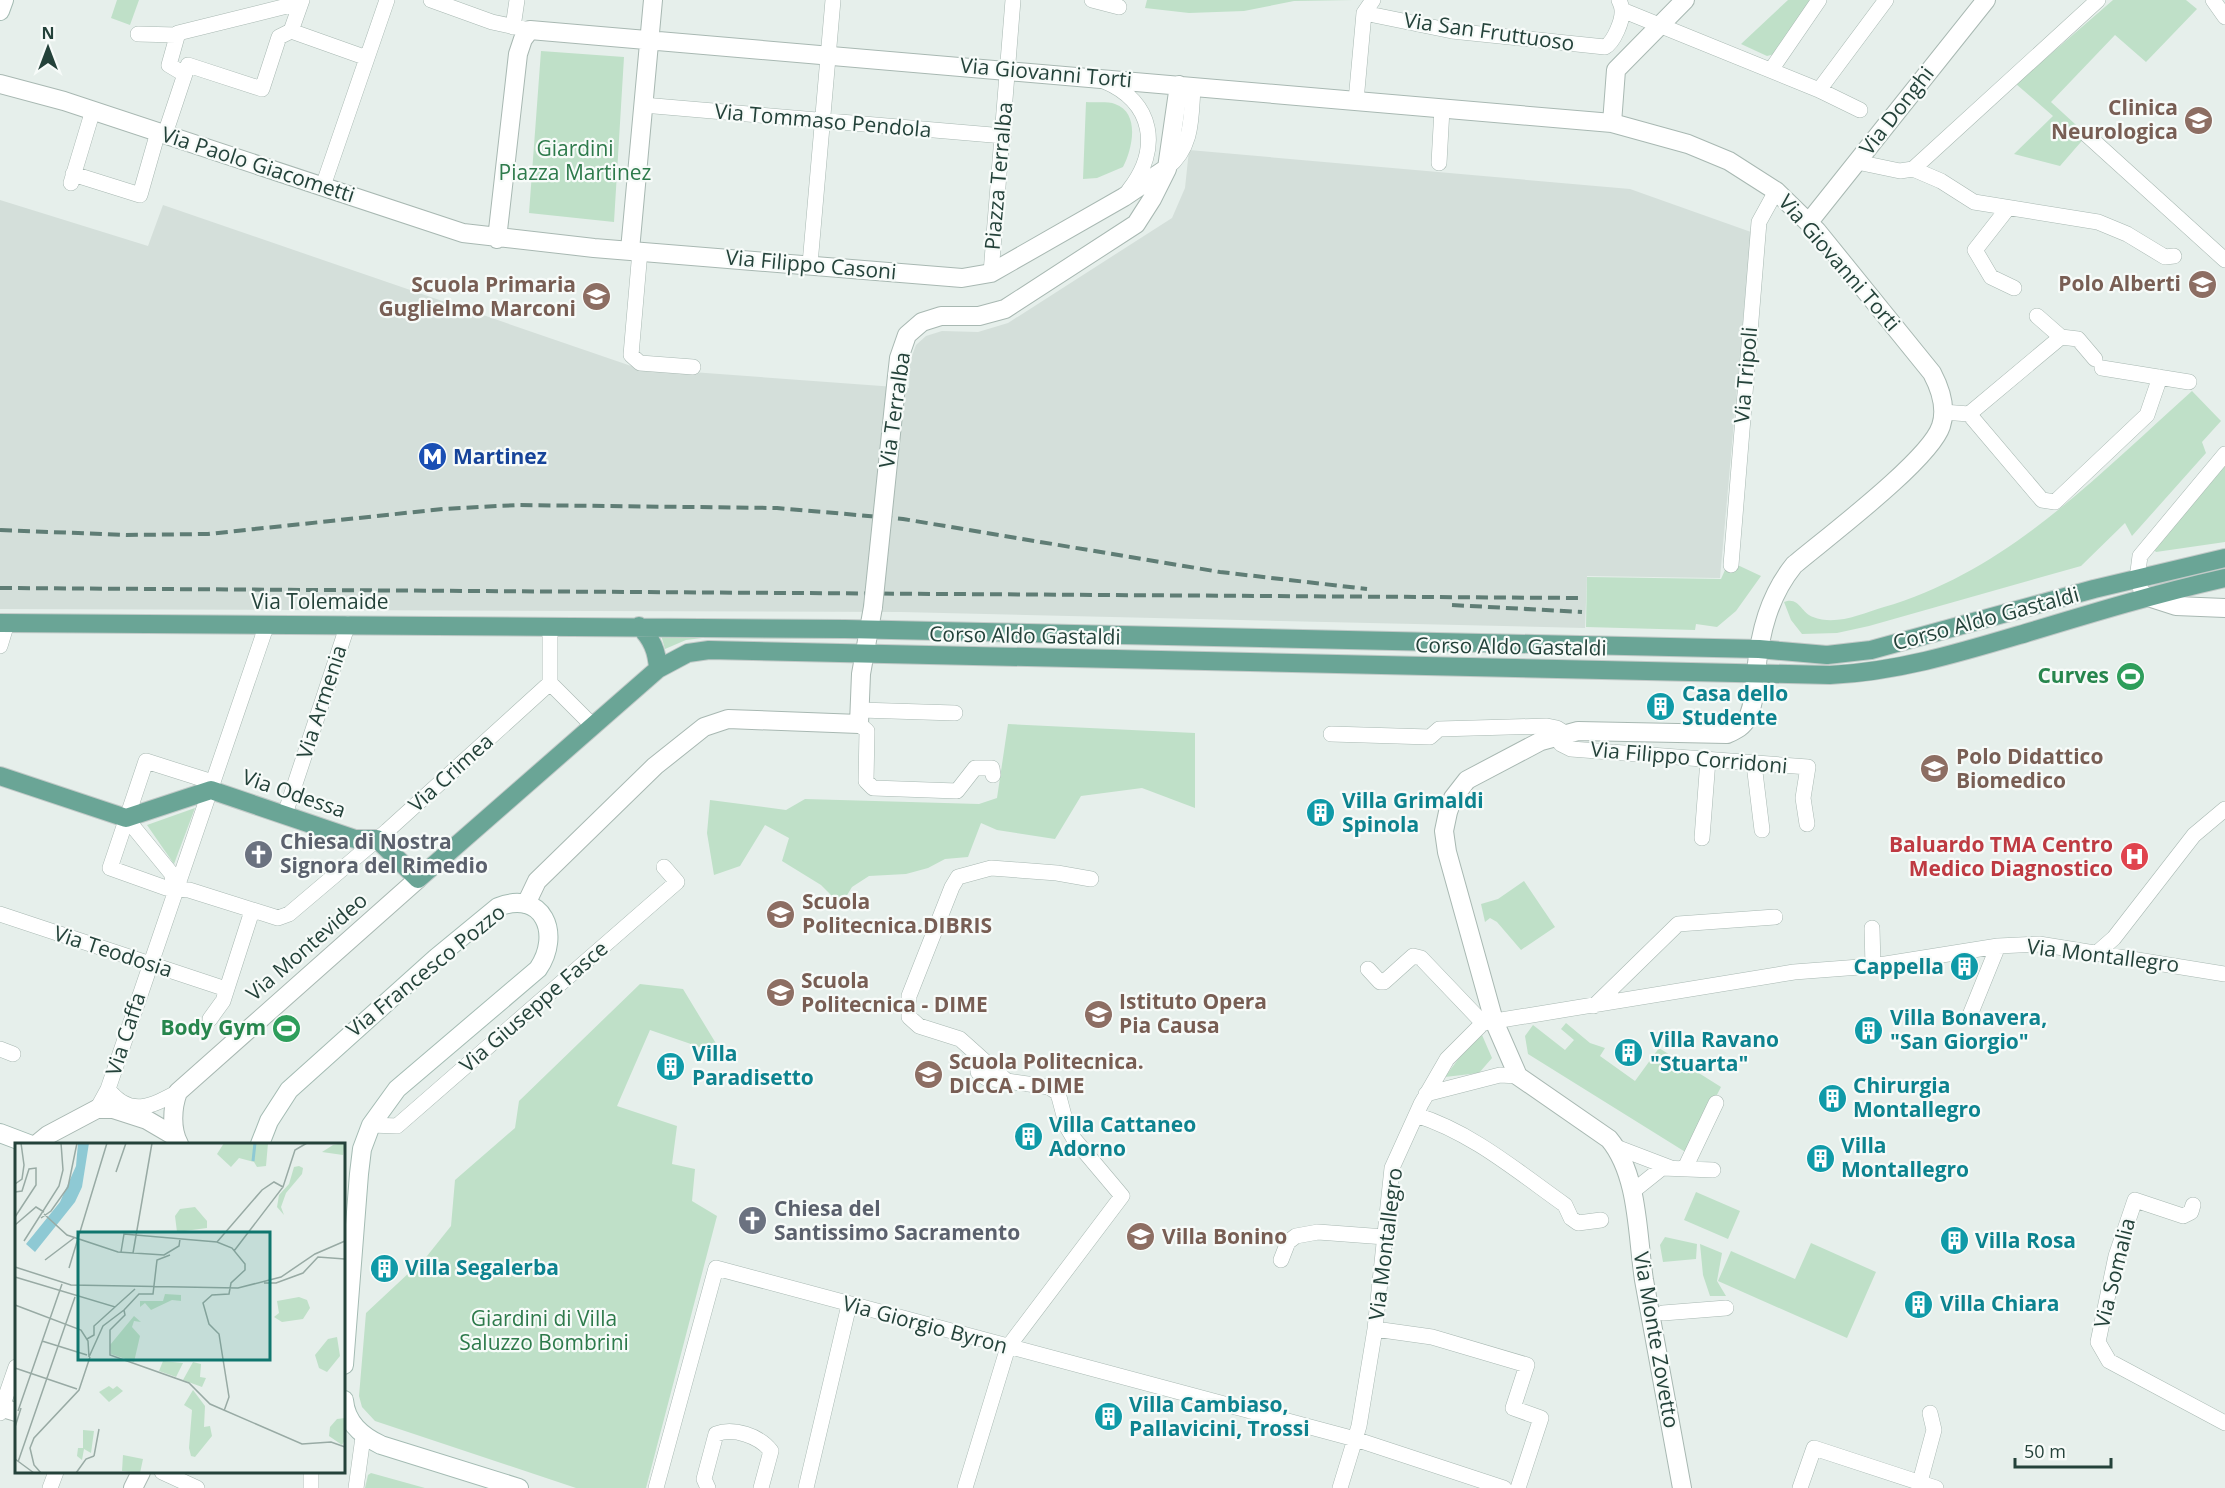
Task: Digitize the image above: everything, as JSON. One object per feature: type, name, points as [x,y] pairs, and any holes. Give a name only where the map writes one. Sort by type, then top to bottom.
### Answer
[{"type":"main road","name":"Corso Aldo Gastaldi","points":[[639,626],[1759,649],[1827,655],[1871,650],[2137,579],[2225,558]]},
{"type":"main road","name":"Corso Aldo Gastaldi","points":[[658,669],[688,653],[709,650],[1830,675],[1899,667],[2148,597],[2225,578]]},
{"type":"main road","name":"Via Tolemaide","points":[[4,623],[639,626]]},
{"type":"main road","points":[[639,626],[650,638],[657,655],[658,669]]},
{"type":"main road","name":"Via Montevideo","points":[[418,879],[658,669]]},
{"type":"main road","points":[[0,776],[126,818],[211,790]]},
{"type":"main road","name":"Via Odessa","points":[[211,790],[356,839],[377,839]]},
{"type":"main road","points":[[377,839],[418,879]]},
{"type":"street","points":[[0,11],[4,0]]},
{"type":"street","points":[[93,110],[72,178],[140,195],[188,65],[262,89],[301,0]]},
{"type":"street","points":[[138,34],[176,35],[207,23],[291,5],[301,0]]},
{"type":"street","points":[[323,186],[387,0]]},
{"type":"street","points":[[431,0],[522,28]]},
{"type":"street","points":[[497,239],[518,54],[523,39],[518,0]]},
{"type":"street","points":[[653,0],[643,105],[631,356],[640,363],[693,367]]},
{"type":"street","points":[[810,264],[833,0]]},
{"type":"street","name":"Piazza Terralba","points":[[991,273],[1004,136],[1013,0]]},
{"type":"street","points":[[1092,0],[1119,7]]},
{"type":"street","points":[[1612,123],[1616,70],[1685,0]]},
{"type":"street","points":[[1771,70],[1820,0]]},
{"type":"street","points":[[1819,90],[1886,0]]},
{"type":"street","name":"Via Donghi","points":[[1809,222],[1986,0]]},
{"type":"street","points":[[1913,169],[2097,0]]},
{"type":"street","points":[[2213,1],[2225,17]]},
{"type":"street","points":[[1621,5],[1659,25],[1819,90],[1860,110]]},
{"type":"street","name":"Via San Fruttuoso","points":[[1369,6],[1452,32],[1599,47],[1610,44],[1613,40],[1621,5]]},
{"type":"street","points":[[1356,101],[1369,6]]},
{"type":"street","name":"Via Giovanni Torti","points":[[522,28],[649,41],[1612,123],[1688,144],[1729,161],[1776,191],[1809,222],[1926,364],[1938,384],[1943,412]]},
{"type":"street","points":[[285,34],[367,58]]},
{"type":"street","points":[[176,35],[169,65],[184,74]]},
{"type":"street","name":"Piazza Terralba","points":[[1097,78],[1113,85],[1138,107],[1150,134],[1140,177],[1124,197]]},
{"type":"street","name":"Via Paolo Giacometti","points":[[0,84],[93,110],[463,233],[497,239],[635,251]]},
{"type":"street","points":[[1167,168],[1186,86]]},
{"type":"street","points":[[0,100],[19,89]]},
{"type":"street","name":"Via Tommaso Pendola","points":[[643,105],[1004,136]]},
{"type":"street","points":[[1439,163],[1442,109]]},
{"type":"street","points":[[2087,135],[2225,260]]},
{"type":"street","points":[[1857,162],[1900,171],[1913,169],[1941,181],[1974,202],[2098,222],[2127,234],[2165,257],[2174,256]]},
{"type":"street","name":"Piazza Terralba","points":[[991,273],[1124,197],[1167,168]]},
{"type":"street","name":"Via Terralba","points":[[869,629],[899,358],[908,335],[922,322],[941,316],[979,316],[1005,309],[1136,224],[1152,199],[1167,168]]},
{"type":"street","name":"Via Tripoli","points":[[1731,565],[1759,222],[1763,210],[1776,191]]},
{"type":"street","points":[[2008,208],[1975,250],[1991,277],[2014,288]]},
{"type":"street","name":"Via Filippo Casoni","points":[[635,251],[962,278],[991,273]]},
{"type":"street","points":[[2037,316],[2061,337],[2078,339],[2098,364],[2189,382]]},
{"type":"street","points":[[1943,412],[1969,414],[2061,337]]},
{"type":"street","points":[[1969,414],[2042,500],[2055,502],[2147,415],[2160,377]]},
{"type":"street","name":"Via Filippo Corridoni","points":[[1488,1022],[1488,999],[1445,841],[1448,812],[1453,798],[1467,780],[1560,734],[1727,734],[1742,726],[1749,716],[1759,649],[1773,595],[1787,573],[1913,465],[1934,441],[1941,426],[1943,412]]},
{"type":"street","points":[[2225,454],[2140,556],[2137,579],[2141,590],[2148,597],[2176,606],[2225,608]]},
{"type":"street","points":[[0,646],[4,623]]},
{"type":"street","points":[[211,790],[267,624]]},
{"type":"street","name":"Via Armenia","points":[[285,814],[348,624]]},
{"type":"street","points":[[550,626],[550,683],[592,725]]},
{"type":"street","points":[[869,629],[863,655],[859,717],[867,731],[866,781],[873,788],[957,791],[975,768],[992,768],[993,775]]},
{"type":"street","name":"Via Crimea","points":[[126,818],[110,868],[278,918],[289,914],[377,839],[550,683]]},
{"type":"street","points":[[526,904],[537,881],[655,766],[704,728],[728,719],[955,713]]},
{"type":"street","name":"Via Filippo Corridoni","points":[[1331,734],[1430,737],[1439,729],[1547,726],[1557,728],[1561,744],[1571,749],[1808,767],[1803,798],[1807,824]]},
{"type":"street","points":[[1702,838],[1708,760]]},
{"type":"street","points":[[182,890],[126,818],[146,761],[206,780],[211,790]]},
{"type":"street","points":[[1754,764],[1762,830]]},
{"type":"street","name":"Via Caffa","points":[[97,1109],[108,1089],[150,964],[182,890],[211,790]]},
{"type":"street","points":[[2098,952],[2114,938],[2194,836],[2225,809]]},
{"type":"street","name":"Via Giuseppe Fasce","points":[[371,1125],[397,1126],[677,882],[664,867]]},
{"type":"street","points":[[1008,1082],[960,1039],[919,1026],[909,1017],[909,996],[952,887],[958,877],[991,868],[1058,873],[1090,879]]},
{"type":"street","name":"Via Montevideo","points":[[178,1092],[418,879]]},
{"type":"street","name":"Via Francesco Pozzo","points":[[260,1143],[268,1121],[289,1090],[436,958],[498,907],[510,903],[526,904],[540,913],[549,927],[550,945],[538,969],[397,1089],[371,1125],[363,1149],[359,1174],[345,1352]]},
{"type":"street","points":[[210,1020],[226,989],[252,911]]},
{"type":"street","name":"Via Teodosia","points":[[0,914],[226,989]]},
{"type":"street","points":[[1594,1006],[1678,924],[1775,916]]},
{"type":"street","points":[[1872,928],[1873,966]]},
{"type":"street","name":"Via Montallegro","points":[[1340,1488],[1355,1439],[1375,1329],[1390,1176],[1426,1094],[1447,1059],[1488,1022],[1794,972],[1873,966],[1998,946],[2039,944],[2225,974]]},
{"type":"street","points":[[1970,1015],[1998,946]]},
{"type":"street","points":[[1368,969],[1380,982],[1384,982],[1413,956],[1421,958],[1488,1022],[1518,1076]]},
{"type":"street","points":[[965,1488],[1008,1347],[1122,1196],[1074,1139],[1067,1127],[1058,1093],[1049,1087],[986,1078],[978,1072]]},
{"type":"street","points":[[1426,1094],[1500,1075],[1518,1076]]},
{"type":"street","name":"Via Monte Zovetto","points":[[1518,1076],[1609,1139],[1621,1153],[1632,1192],[1644,1280],[1682,1488]]},
{"type":"street","points":[[108,1089],[114,1097],[135,1108],[148,1107],[178,1092]]},
{"type":"street","points":[[177,1141],[173,1114],[178,1092]]},
{"type":"street","points":[[1632,1192],[1662,1168],[1678,1168],[1716,1103]]},
{"type":"street","points":[[38,1143],[48,1135],[97,1109],[112,1109],[147,1120],[177,1141]]},
{"type":"street","points":[[1416,1115],[1448,1126],[1471,1139],[1565,1204],[1571,1218],[1578,1223],[1601,1221]]},
{"type":"street","points":[[0,1132],[27,1143]]},
{"type":"street","name":"Via Monte Zovetto","points":[[1616,1147],[1678,1168],[1713,1170]]},
{"type":"street","name":"Via Somalia","points":[[2193,1204],[2191,1212],[2183,1216],[2135,1200],[2116,1256],[2098,1342],[2109,1361],[2225,1423]]},
{"type":"street","points":[[1281,1260],[1288,1242],[1296,1236],[1307,1233],[1385,1237]]},
{"type":"street","name":"Via Giorgio Byron","points":[[656,1488],[716,1268],[1355,1439],[1504,1488]]},
{"type":"street","points":[[806,1488],[849,1305]]},
{"type":"street","name":"Via Monte Zovetto","points":[[1664,1313],[1726,1308]]},
{"type":"street","points":[[1375,1329],[1432,1337],[1527,1365],[1513,1408],[1541,1418],[1518,1488]]},
{"type":"street","points":[[5,1410],[15,1371]]},
{"type":"street","points":[[345,1403],[351,1422],[363,1437],[381,1445],[519,1488]]},
{"type":"street","points":[[1920,1482],[1934,1430],[1930,1413]]},
{"type":"street","points":[[708,1488],[704,1479],[716,1434],[726,1430],[763,1440],[771,1451],[761,1488]]},
{"type":"street","points":[[356,1488],[363,1437]]},
{"type":"street","points":[[1800,1488],[1814,1449],[1936,1488]]},
{"type":"street","points":[[50,1488],[56,1473]]},
{"type":"street","points":[[133,1488],[135,1473]]},
{"type":"street","points":[[133,1488],[140,1473]]},
{"type":"street","points":[[164,1473],[197,1488]]},
{"type":"shaded area","points":[[1189,150],[1630,189],[1751,232],[1720,578],[1587,576],[1585,628],[901,612],[0,609],[0,200],[148,246],[163,205],[637,368],[909,388],[910,361],[916,345],[926,336],[942,331],[978,332],[1008,323],[1172,218],[1185,188]]},
{"type":"green space","points":[[117,0],[139,0],[130,25],[111,18]]},
{"type":"green space","points":[[1147,0],[1353,0],[1294,1],[1244,11],[1189,13],[1145,8]]},
{"type":"green space","points":[[1788,0],[1813,0],[1775,54],[1767,56],[1741,44]]},
{"type":"green space","points":[[2113,0],[2186,0],[2197,9],[2146,62],[2115,35],[2051,102],[2087,135],[2060,166],[2014,154],[2053,116],[2016,84]]},
{"type":"green space","name":"Giardini Piazza Martinez","points":[[541,51],[624,57],[614,222],[529,213]]},
{"type":"green space","points":[[1086,102],[1112,103],[1123,109],[1128,115],[1132,132],[1129,151],[1123,167],[1097,178],[1083,179]]},
{"type":"green space","points":[[2192,391],[2221,421],[2202,442],[2206,453],[2132,536],[2125,523],[2081,566],[1837,633],[1802,634],[1791,620],[1784,602],[1797,603],[1813,617],[1840,620],[1929,591],[1971,570],[2011,545],[2049,517],[2086,487]]},
{"type":"green space","points":[[2225,466],[2225,542],[2156,552],[2154,550]]},
{"type":"green space","points":[[1729,561],[1761,576],[1736,611],[1717,627],[1696,624],[1695,630],[1586,627],[1587,577],[1721,579]]},
{"type":"green space","points":[[661,635],[839,636],[839,639],[702,638],[686,640],[665,649]]},
{"type":"green space","points":[[1008,724],[1195,733],[1195,808],[1142,788],[1081,796],[1055,839],[997,830],[981,823],[968,857],[945,859],[928,868],[906,874],[869,876],[852,887],[841,905],[821,885],[782,861],[789,838],[765,825],[740,866],[714,875],[707,833],[710,800],[786,810],[805,799],[979,804],[997,798]]},
{"type":"green space","points":[[195,808],[174,864],[147,825]]},
{"type":"green space","points":[[1524,881],[1555,927],[1521,950],[1497,922],[1490,918],[1485,922],[1481,904],[1498,899]]},
{"type":"green space","name":"Giardini di Villa Saluzzo Bombrini","points":[[640,984],[683,989],[723,1055],[650,1030],[617,1106],[677,1126],[672,1164],[695,1169],[692,1201],[717,1216],[646,1488],[576,1488],[375,1421],[362,1407],[359,1396],[366,1313],[427,1256],[451,1226],[455,1180],[515,1128],[519,1101]]},
{"type":"green space","points":[[1566,1023],[1590,1043],[1605,1048],[1600,1056],[1635,1081],[1659,1048],[1721,1087],[1687,1153],[1528,1054],[1525,1036],[1533,1025],[1565,1050],[1574,1040],[1561,1029]]},
{"type":"green space","points":[[1482,1035],[1492,1058],[1479,1073],[1445,1077],[1467,1047]]},
{"type":"green space","points":[[1696,1192],[1740,1211],[1728,1239],[1684,1220]]},
{"type":"green space","points":[[1665,1237],[1697,1244],[1696,1259],[1663,1262],[1660,1245]]},
{"type":"green space","points":[[1811,1243],[1876,1272],[1847,1338],[1718,1281],[1731,1251],[1795,1279]]},
{"type":"green space","points":[[1700,1244],[1722,1253],[1717,1281],[1726,1296],[1710,1296],[1703,1275]]},
{"type":"green space","points":[[371,1473],[425,1488],[365,1488],[368,1475]]},
{"type":"railway","points":[[0,530],[126,535],[208,534],[443,509],[517,505],[777,508],[903,519],[1220,572],[1367,589]]},
{"type":"railway","points":[[0,588],[1582,598]]},
{"type":"railway","points":[[1452,605],[1582,612]]},
{"type":"place","name":"Clinica Neurologica","points":[[2199,120]]},
{"type":"place","name":"Polo Alberti","points":[[2202,284]]},
{"type":"place","name":"Scuola Primaria Guglielmo Marconi","points":[[597,297]]},
{"type":"place","name":"Martinez","points":[[432,457]]},
{"type":"place","name":"Curves","points":[[2130,676]]},
{"type":"place","name":"Casa dello Studente","points":[[1661,706]]},
{"type":"place","name":"Polo Didattico Biomedico","points":[[1935,769]]},
{"type":"place","name":"Villa Grimaldi Spinola","points":[[1321,813]]},
{"type":"place","name":"Chiesa di Nostra Signora del Rimedio","points":[[259,854]]},
{"type":"place","name":"Baluardo TMA Centro Medico Diagnostico","points":[[2134,857]]},
{"type":"place","name":"Scuola Politecnica.DIBRIS","points":[[781,914]]},
{"type":"place","name":"Cappella","points":[[1965,967]]},
{"type":"place","name":"Scuola Politecnica - DIME","points":[[780,993]]},
{"type":"place","name":"Istituto Opera Pia Causa","points":[[1098,1014]]},
{"type":"place","name":"Body Gym","points":[[287,1028]]},
{"type":"place","name":"Villa Bonavera, \"San Giorgio\"","points":[[1869,1030]]},
{"type":"place","name":"Villa Ravano \"Stuarta\"","points":[[1629,1052]]},
{"type":"place","name":"Villa Paradisetto","points":[[671,1066]]},
{"type":"place","name":"Scuola Politecnica. DICCA - DIME","points":[[928,1074]]},
{"type":"place","name":"Chirurgia Montallegro","points":[[1832,1098]]},
{"type":"place","name":"Villa Cattaneo Adorno","points":[[1028,1137]]},
{"type":"place","name":"Villa Montallegro","points":[[1820,1158]]},
{"type":"place","name":"Chiesa del Santissimo Sacramento","points":[[753,1221]]},
{"type":"place","name":"Villa Bonino","points":[[1141,1237]]},
{"type":"place","name":"Villa Rosa","points":[[1954,1241]]},
{"type":"place","name":"Villa Segalerba","points":[[384,1268]]},
{"type":"place","name":"Villa Chiara","points":[[1919,1304]]},
{"type":"place","name":"Villa Cambiaso, Pallavicini, Trossi","points":[[1108,1417]]}]
